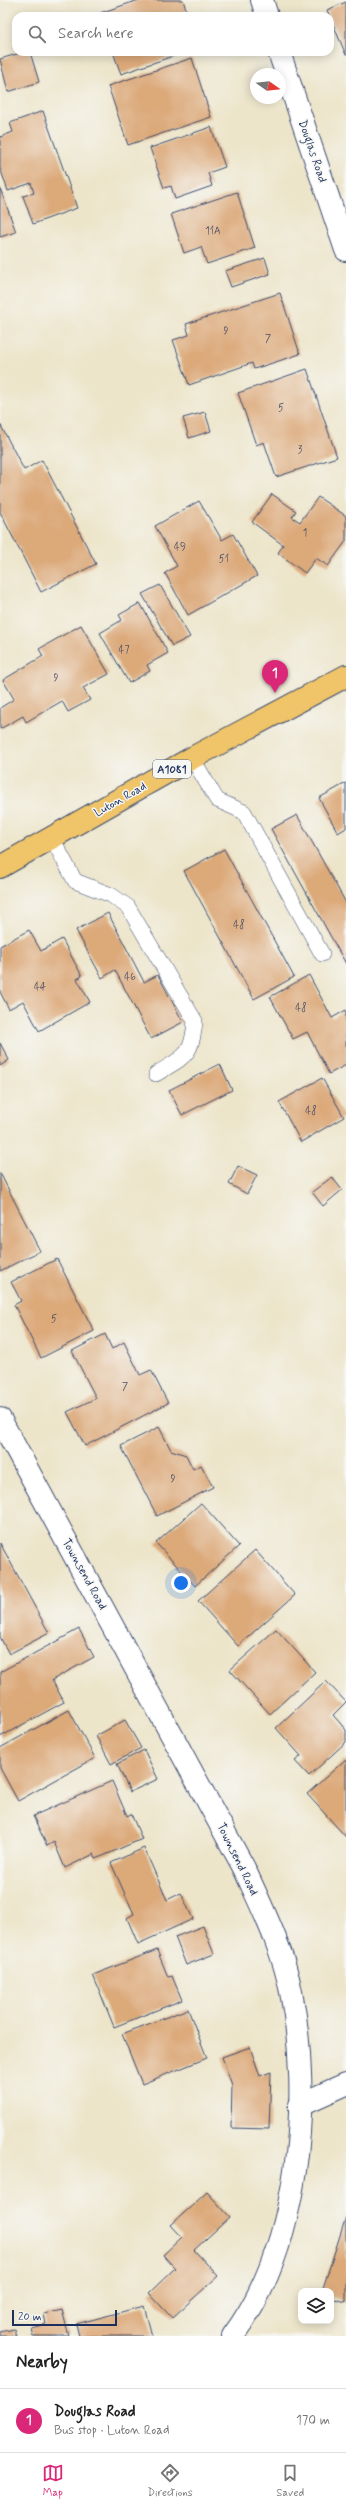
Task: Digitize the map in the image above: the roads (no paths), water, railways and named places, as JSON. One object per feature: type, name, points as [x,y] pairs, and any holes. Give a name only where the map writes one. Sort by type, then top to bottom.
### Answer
[{"type":"main road","name":"Luton Road","points":[[2,861],[52,838],[192,758],[346,676]]},
{"type":"street","points":[[262,0],[266,12]]},
{"type":"street","name":"Douglas Road","points":[[280,56],[346,250]]},
{"type":"street","name":"Townsend Road","points":[[0,1419],[244,1868],[274,1936],[291,1992],[299,2052],[299,2105],[296,2171],[287,2220],[274,2258],[256,2298],[233,2336]]},
{"type":"street","points":[[299,2105],[346,2084]]},
{"type":"lane","points":[[192,758],[217,800],[244,812],[322,954]]},
{"type":"lane","points":[[52,838],[75,881],[111,895],[128,907],[195,1021],[193,1042],[186,1055],[156,1074]]},
{"type":"place","name":"Douglas Road","points":[[275,693]]}]
